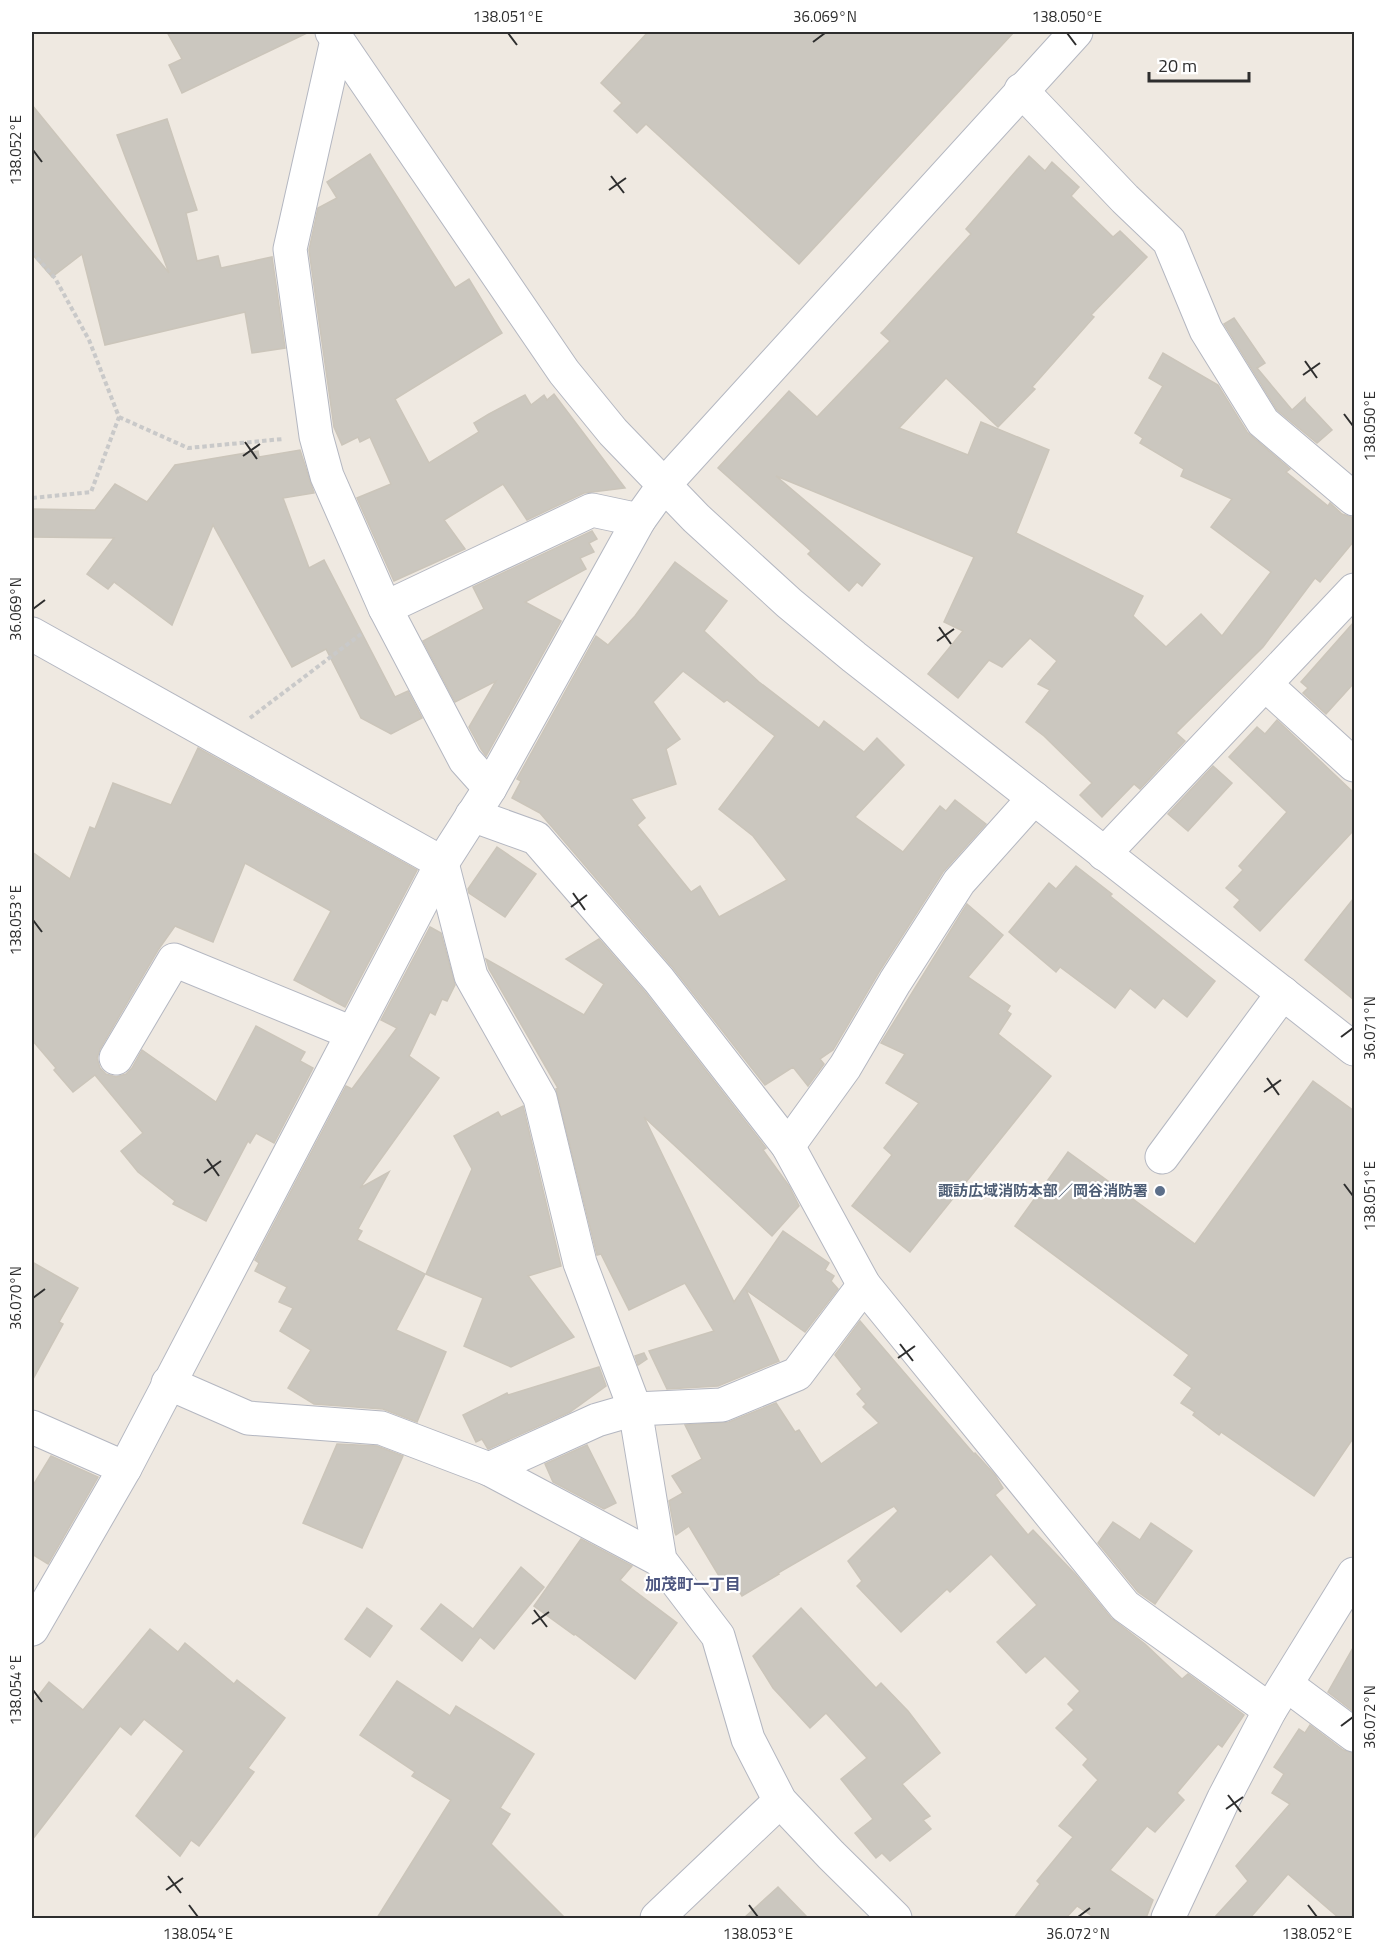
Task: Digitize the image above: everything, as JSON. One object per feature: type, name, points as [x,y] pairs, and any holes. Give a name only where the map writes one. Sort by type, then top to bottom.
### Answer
[{"type":"street","points":[[32,1629],[124,1468],[442,862],[490,788],[639,519],[664,485],[1076,32]]},
{"type":"street","points":[[335,36],[290,249],[316,436],[327,476],[387,611],[465,760],[490,788]]},
{"type":"street","points":[[335,36],[564,372],[613,432],[696,518],[789,603],[854,657],[1354,1049]]},
{"type":"street","points":[[1021,90],[1125,199],[1169,241],[1206,330],[1263,422],[1354,499]]},
{"type":"street","points":[[387,611],[591,510],[639,519]]},
{"type":"street","points":[[1104,854],[1354,590]]},
{"type":"street","points":[[32,634],[442,862],[471,976],[540,1098],[580,1263],[635,1409],[660,1560]]},
{"type":"street","points":[[1266,685],[1354,765]]},
{"type":"street","points":[[788,1146],[845,1067],[894,982],[959,882],[1034,798]]},
{"type":"street","points":[[472,815],[536,838],[658,980],[788,1146],[864,1285],[1125,1606],[1279,1698],[1354,1735]]},
{"type":"street","points":[[116,1058],[174,960],[352,1033]]},
{"type":"street","points":[[1162,1157],[1283,993]]},
{"type":"street","points":[[489,1469],[597,1420],[635,1409],[722,1405],[797,1374],[864,1285]]},
{"type":"street","points":[[168,1383],[248,1418],[381,1428],[489,1469],[660,1560],[718,1636],[748,1739],[780,1801],[895,1918]]},
{"type":"street","points":[[32,1427],[124,1468]]},
{"type":"street","points":[[1168,1918],[1224,1798],[1279,1698],[1354,1574]]},
{"type":"street","points":[[657,1918],[780,1801]]},
{"type":"path","points":[[32,252],[55,278],[89,340],[119,417],[91,492],[32,498]]},
{"type":"path","points":[[119,417],[188,448],[316,436]]},
{"type":"path","points":[[222,739],[387,611]]},
{"type":"building","points":[[167,32],[309,32],[182,93],[169,65],[182,59]]},
{"type":"building","points":[[648,32],[1014,32],[799,264],[646,124],[637,133],[614,111],[622,103],[601,83]]},
{"type":"building","points":[[32,105],[169,273],[117,135],[167,119],[197,210],[186,213],[197,261],[218,256],[221,268],[272,257],[285,348],[252,353],[245,312],[105,345],[82,254],[52,277],[32,254]]},
{"type":"building","points":[[370,154],[455,288],[469,279],[502,333],[395,399],[429,463],[479,432],[474,423],[489,414],[525,395],[531,405],[544,395],[547,400],[554,394],[625,488],[584,493],[527,520],[503,484],[444,520],[465,549],[394,581],[357,498],[391,484],[370,437],[360,442],[358,437],[342,445],[334,427],[309,250],[318,208],[337,198],[327,182]]},
{"type":"building","points":[[1029,156],[1045,171],[1052,162],[1079,187],[1071,196],[1113,237],[1120,231],[1147,257],[1091,315],[1094,317],[1032,387],[1035,389],[998,427],[946,378],[899,428],[968,455],[981,422],[1049,450],[1016,533],[1143,596],[1133,616],[1166,647],[1201,614],[1222,636],[1271,572],[1211,527],[1232,499],[1181,476],[1184,469],[1140,443],[1143,438],[1135,433],[1163,386],[1149,378],[1163,353],[1218,385],[1247,432],[1290,469],[1286,472],[1328,506],[1330,503],[1342,514],[1354,518],[1354,541],[1320,582],[1315,578],[1263,647],[1176,733],[1185,741],[1140,789],[1134,784],[1102,817],[1080,795],[1092,783],[1044,736],[1026,722],[1050,690],[1038,684],[1057,661],[1030,638],[1002,667],[989,660],[958,698],[928,674],[963,631],[944,622],[974,557],[776,476],[880,564],[862,586],[857,582],[849,591],[808,554],[811,551],[718,468],[789,391],[817,417],[890,341],[881,333],[971,234],[966,229]]},
{"type":"building","points":[[1234,318],[1265,363],[1257,368],[1292,410],[1305,398],[1305,401],[1332,430],[1317,443],[1277,410],[1224,324]]},
{"type":"building","points":[[300,450],[314,493],[283,498],[309,568],[324,560],[395,697],[408,691],[422,718],[391,734],[361,718],[326,649],[292,667],[213,525],[172,625],[114,582],[108,589],[87,574],[114,538],[32,537],[32,509],[95,510],[115,484],[147,502],[175,465],[258,451],[259,457]]},
{"type":"building","points":[[592,531],[597,539],[589,543],[594,552],[580,558],[586,569],[525,602],[561,621],[486,756],[469,727],[496,681],[455,702],[423,641],[484,609],[473,587]]},
{"type":"building","points":[[675,562],[727,601],[704,631],[759,682],[819,728],[824,721],[864,752],[877,738],[904,765],[855,817],[903,852],[940,806],[946,811],[955,800],[986,824],[943,872],[879,972],[833,1050],[820,1059],[824,1064],[808,1086],[793,1067],[765,1085],[673,968],[540,813],[512,798],[521,781],[517,779],[596,636],[608,645],[635,616]],"holes":[[[683,671],[724,702],[727,700],[775,736],[719,809],[753,836],[787,880],[719,917],[700,886],[691,892],[637,825],[645,818],[631,799],[676,784],[666,749],[680,739],[653,702]]]},
{"type":"building","points":[[1354,622],[1354,683],[1326,714],[1303,693],[1308,688],[1301,682]]},
{"type":"building","points":[[1277,720],[1354,793],[1354,830],[1260,931],[1234,907],[1240,900],[1226,888],[1243,870],[1239,866],[1287,812],[1229,757],[1257,727],[1265,734]]},
{"type":"building","points":[[198,748],[417,870],[345,1007],[294,980],[331,911],[245,863],[213,942],[175,926],[158,950],[100,1049],[97,1058],[100,1068],[106,1074],[116,1077],[126,1074],[142,1050],[216,1102],[256,1026],[305,1052],[300,1061],[313,1068],[274,1143],[256,1133],[250,1143],[248,1141],[206,1221],[173,1204],[175,1201],[138,1172],[121,1151],[143,1133],[95,1075],[73,1092],[32,1040],[32,852],[70,879],[90,827],[95,829],[113,783],[171,805]]},
{"type":"building","points":[[1213,766],[1232,783],[1188,831],[1168,814]]},
{"type":"building","points":[[497,847],[536,874],[505,917],[469,893],[468,889]]},
{"type":"building","points":[[1076,866],[1215,981],[1187,1017],[1163,998],[1155,1008],[1130,988],[1115,1008],[1060,967],[1056,972],[1009,932],[1049,883],[1056,889]]},
{"type":"building","points":[[1354,898],[1354,1000],[1305,960]]},
{"type":"building","points":[[967,904],[1003,935],[968,977],[1010,1006],[1007,1011],[1011,1014],[998,1034],[1051,1076],[910,1252],[852,1206],[892,1155],[884,1148],[919,1103],[886,1083],[905,1054],[881,1043]]},
{"type":"building","points":[[430,927],[441,933],[455,985],[447,1001],[442,999],[435,1015],[430,1012],[409,1056],[439,1078],[360,1188],[389,1172],[358,1229],[362,1231],[357,1240],[425,1274],[396,1330],[446,1352],[417,1422],[383,1409],[314,1404],[288,1388],[311,1350],[280,1331],[293,1308],[279,1302],[287,1287],[255,1271],[259,1263],[255,1260],[346,1086],[352,1089],[397,1028],[381,1020]]},
{"type":"building","points":[[599,939],[645,992],[766,1148],[763,1150],[789,1186],[799,1206],[772,1236],[644,1117],[734,1302],[783,1231],[829,1263],[825,1270],[834,1276],[831,1281],[838,1289],[805,1332],[746,1290],[779,1361],[718,1386],[667,1389],[649,1351],[714,1331],[685,1283],[629,1310],[601,1254],[597,1255],[556,1089],[558,1088],[489,969],[486,959],[584,1015],[604,984],[566,959]]},
{"type":"building","points":[[1313,1081],[1354,1111],[1354,1437],[1314,1496],[1221,1432],[1219,1435],[1193,1415],[1195,1412],[1181,1403],[1192,1388],[1174,1375],[1189,1355],[1015,1226],[1068,1152],[1195,1244]]},
{"type":"building","points":[[523,1106],[561,1266],[528,1276],[574,1337],[511,1367],[464,1346],[483,1298],[426,1274],[472,1169],[454,1136],[498,1112],[501,1117]]},
{"type":"building","points":[[32,1262],[78,1288],[59,1322],[63,1324],[32,1381]]},
{"type":"building","points":[[860,1321],[974,1454],[995,1475],[1003,1488],[995,1495],[1028,1535],[1033,1530],[1076,1575],[1111,1618],[1145,1644],[1182,1679],[1188,1674],[1244,1715],[1222,1747],[1218,1744],[1177,1793],[1184,1800],[1155,1832],[1147,1826],[1110,1870],[1153,1900],[1146,1918],[1095,1918],[1077,1906],[1066,1918],[1014,1918],[1040,1884],[1037,1881],[1073,1837],[1059,1826],[1098,1780],[1083,1765],[1088,1759],[1056,1728],[1074,1710],[1068,1704],[1080,1691],[1045,1656],[1026,1673],[997,1642],[1037,1605],[991,1554],[950,1592],[947,1589],[901,1632],[857,1586],[862,1581],[848,1561],[898,1511],[894,1506],[742,1596],[730,1576],[722,1581],[689,1526],[676,1535],[675,1533],[669,1501],[683,1493],[672,1476],[702,1459],[685,1425],[729,1422],[776,1403],[795,1432],[799,1430],[821,1464],[879,1423],[863,1407],[866,1404],[857,1394],[862,1389],[835,1355]]},
{"type":"building","points":[[644,1353],[647,1359],[638,1365],[635,1356]]},
{"type":"building","points":[[599,1367],[606,1386],[570,1412],[488,1449],[482,1439],[476,1442],[463,1415],[507,1393],[508,1395]]},
{"type":"building","points":[[337,1444],[377,1446],[403,1456],[362,1548],[303,1523]]},
{"type":"building","points":[[587,1445],[616,1503],[604,1509],[553,1482],[545,1464]]},
{"type":"building","points":[[51,1456],[98,1477],[48,1564],[32,1554],[32,1487]]},
{"type":"building","points":[[1113,1522],[1140,1540],[1151,1523],[1192,1551],[1155,1604],[1138,1592],[1098,1543]]},
{"type":"building","points":[[581,1539],[632,1566],[620,1580],[677,1623],[635,1679],[534,1606]]},
{"type":"building","points":[[521,1567],[544,1587],[494,1649],[480,1637],[462,1661],[421,1629],[441,1604],[473,1629]]},
{"type":"building","points":[[367,1608],[392,1626],[370,1657],[345,1639]]},
{"type":"building","points":[[801,1608],[876,1688],[881,1683],[908,1711],[940,1753],[902,1784],[930,1816],[923,1820],[931,1829],[890,1861],[882,1853],[876,1858],[855,1833],[873,1819],[841,1779],[867,1758],[826,1713],[810,1728],[773,1688],[753,1656]]},
{"type":"building","points":[[150,1629],[178,1652],[185,1643],[234,1684],[237,1680],[285,1718],[248,1768],[254,1772],[199,1846],[191,1840],[180,1856],[136,1816],[184,1751],[144,1719],[131,1735],[120,1726],[32,1840],[32,1704],[49,1682],[83,1710]]},
{"type":"building","points":[[1354,1646],[1354,1712],[1328,1692]]},
{"type":"building","points":[[397,1681],[450,1716],[456,1706],[534,1754],[500,1808],[510,1814],[491,1844],[565,1918],[377,1918],[451,1800],[412,1776],[415,1772],[360,1735]]},
{"type":"building","points":[[1310,1725],[1343,1750],[1354,1753],[1354,1918],[1339,1918],[1288,1874],[1250,1918],[1214,1918],[1248,1881],[1236,1866],[1290,1804],[1272,1793],[1284,1774],[1274,1767],[1299,1729],[1305,1733]]},
{"type":"building","points":[[778,1887],[808,1918],[744,1918]]},
{"type":"place","name":"諏訪広域消防本部／岡谷消防署","points":[[1160,1191]]},
{"type":"district","name":"加茂町一丁目","points":[[693,1584]]}]
